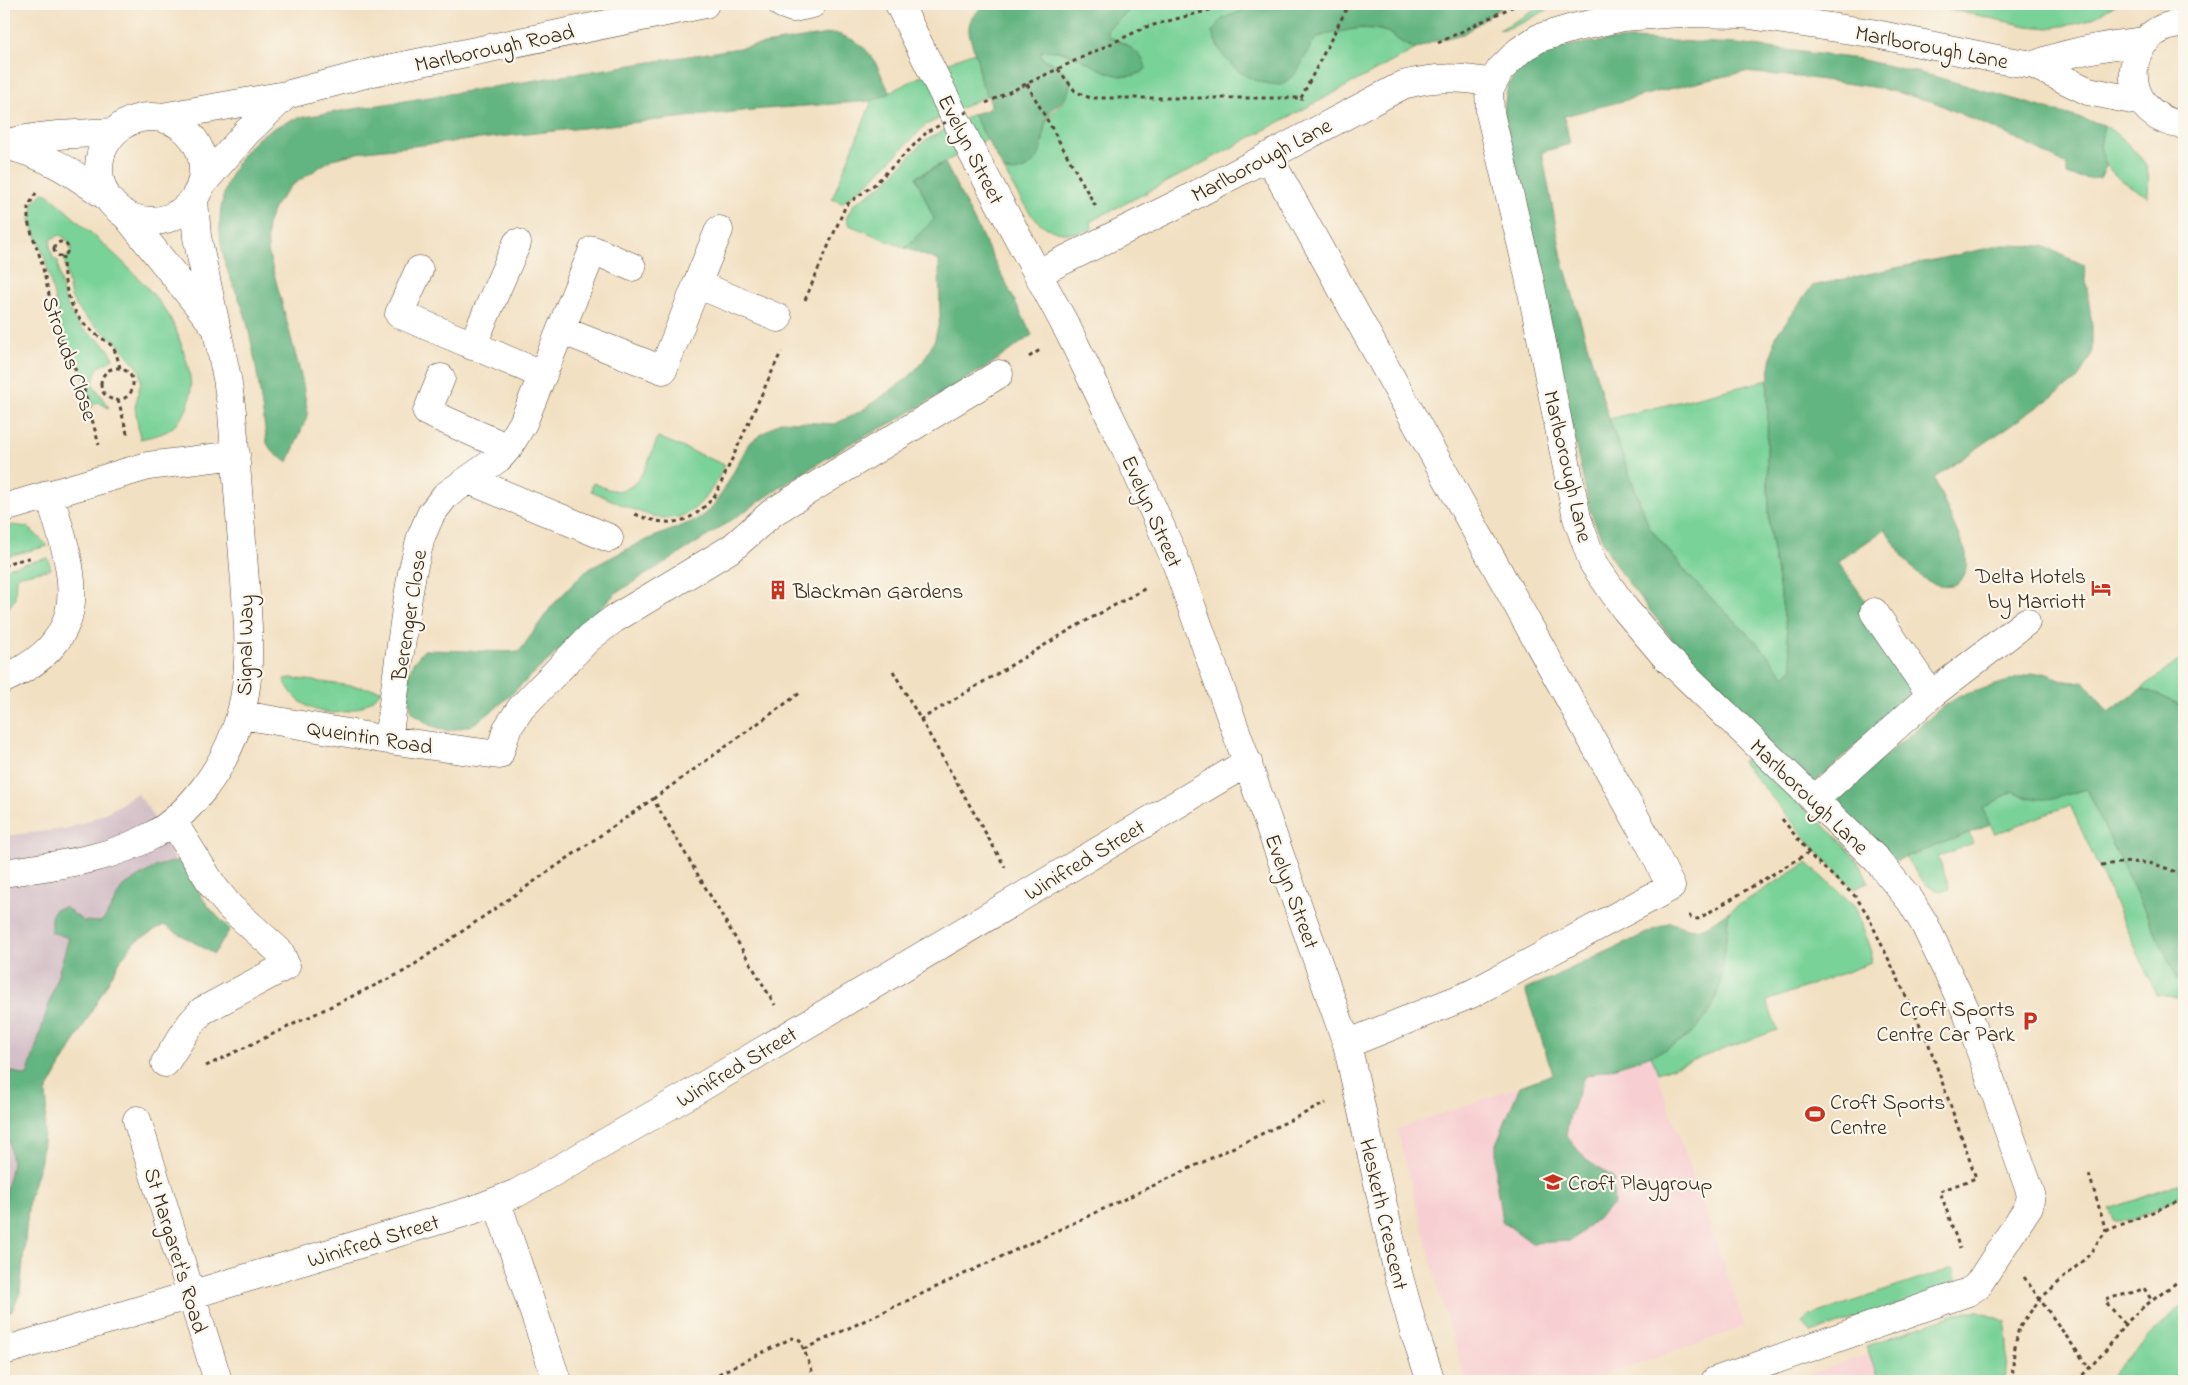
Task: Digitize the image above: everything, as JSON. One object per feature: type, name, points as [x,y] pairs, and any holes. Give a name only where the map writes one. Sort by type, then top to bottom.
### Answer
[{"type":"street","name":"Marlborough Road","points":[[162,117],[286,96],[373,72],[673,6],[705,4]]},
{"type":"street","points":[[782,4],[793,8],[812,4]]},
{"type":"street","name":"Evelyn Street","points":[[899,4],[972,152],[1068,332],[1134,466],[1179,570],[1347,1044]]},
{"type":"street","name":"Marlborough Lane","points":[[1715,1381],[1965,1294],[1976,1286],[2029,1206],[2031,1194],[1967,1013],[1914,907],[1877,860],[1664,655],[1625,609],[1593,563],[1577,518],[1528,272],[1490,113],[1489,89],[1500,70],[1519,51],[1539,38],[1623,17],[1679,13],[1743,14],[1870,33],[2034,65],[2088,91],[2142,102]]},
{"type":"street","name":"Marlborough Lane","points":[[2034,65],[2065,54],[2097,46],[2146,41],[2160,29],[2184,24]]},
{"type":"street","points":[[2146,41],[2134,65],[2136,91],[2142,102],[2160,119],[2172,124],[2184,125]]},
{"type":"street","name":"Marlborough Lane","points":[[1038,273],[1403,85],[1425,79],[1446,77],[1493,83]]},
{"type":"street","name":"Marlborough Road","points":[[197,192],[247,132],[286,96]]},
{"type":"street","points":[[4,145],[40,155],[58,164],[116,205],[139,220],[162,220],[183,211],[197,192],[204,168],[201,150],[192,135],[178,123],[162,117],[144,116],[127,122],[113,132],[103,147],[98,163],[100,181],[116,205]]},
{"type":"street","points":[[4,145],[27,138],[113,132]]},
{"type":"street","points":[[1268,156],[1650,844],[1671,887],[1471,994],[1347,1044]]},
{"type":"street","name":"Signal Way","points":[[4,873],[100,857],[154,835],[173,822],[196,798],[217,771],[231,745],[242,715],[246,697],[249,647],[236,455],[227,378],[197,238],[197,192]]},
{"type":"street","name":"Signal Way","points":[[116,205],[217,329]]},
{"type":"street","points":[[561,330],[663,370],[718,230]]},
{"type":"street","points":[[464,342],[517,243]]},
{"type":"street","name":"Berenger Close","points":[[388,740],[412,573],[421,538],[431,514],[446,496],[485,469],[508,448],[523,424],[593,250],[632,267]]},
{"type":"street","points":[[419,270],[399,314],[543,375]]},
{"type":"street","points":[[697,284],[786,321]]},
{"type":"street","name":"Queintin Road","points":[[242,715],[388,740],[498,755],[507,729],[521,708],[589,638],[646,599],[732,548],[773,512],[999,374]]},
{"type":"street","points":[[441,378],[426,412],[508,448]]},
{"type":"street","points":[[4,508],[148,466],[236,455]]},
{"type":"street","points":[[469,480],[609,538]]},
{"type":"street","points":[[4,679],[28,666],[52,647],[60,636],[71,607],[72,587],[68,560],[49,494]]},
{"type":"street","points":[[1874,612],[1931,695]]},
{"type":"street","points":[[1814,800],[1931,695],[2026,622]]},
{"type":"street","name":"Winifred Street","points":[[4,1351],[497,1202],[681,1099],[1248,762]]},
{"type":"street","points":[[165,1063],[191,1023],[202,1011],[286,966],[280,952],[230,907],[213,886],[173,822]]},
{"type":"street","name":"Hesketh Crescent","points":[[1347,1044],[1398,1274],[1431,1381]]},
{"type":"street","name":"St Margaret's Road","points":[[137,1120],[218,1381]]},
{"type":"street","points":[[497,1202],[557,1381]]},
{"type":"path","points":[[628,511],[646,519],[672,523],[692,517],[705,507],[716,494],[786,321],[846,205],[875,184],[928,131],[1146,27],[1232,4]]},
{"type":"path","points":[[1301,98],[1349,4]]},
{"type":"path","points":[[1058,69],[1075,91],[1090,98],[1301,98]]},
{"type":"path","points":[[1027,84],[1112,236]]},
{"type":"path","points":[[1301,98],[1304,105]]},
{"type":"path","name":"Strouds Close","points":[[37,192],[28,207],[28,222],[41,260],[56,326],[84,390],[108,477]]},
{"type":"path","points":[[63,256],[56,254],[55,250],[57,244],[61,242],[66,243],[68,247],[66,254],[63,256],[66,288],[70,302],[88,328],[111,344],[115,350],[120,368],[129,375],[132,387],[125,398],[114,400],[104,394],[101,381],[105,373],[110,369],[120,368]]},
{"type":"path","points":[[999,374],[1068,332]]},
{"type":"path","points":[[920,720],[1073,628],[1179,570]]},
{"type":"path","points":[[893,671],[1022,896]]},
{"type":"path","points":[[203,1067],[405,971],[653,799],[800,693]]},
{"type":"path","points":[[653,799],[792,1033]]},
{"type":"path","points":[[1671,887],[1691,918],[1698,919],[1808,853]]},
{"type":"path","points":[[2101,865],[2141,861],[2167,867],[2184,876]]},
{"type":"path","points":[[1856,897],[1867,914],[1928,1042],[1976,1178],[1940,1191],[1963,1258]]},
{"type":"path","points":[[804,1349],[1187,1170],[1357,1088]]},
{"type":"path","points":[[2089,1174],[2106,1231]]},
{"type":"path","points":[[2012,1381],[2014,1352],[2019,1327],[2040,1299],[2088,1256],[2106,1231],[2184,1199]]},
{"type":"path","points":[[2001,1247],[2089,1368]]},
{"type":"path","points":[[2077,1381],[2106,1350],[2125,1324],[2184,1277]]},
{"type":"path","points":[[2125,1324],[2105,1301],[2111,1297],[2138,1292],[2144,1288],[2152,1301]]},
{"type":"path","points":[[704,1381],[792,1338],[800,1340],[816,1381]]},
{"type":"shaded area","points":[[137,793],[150,811],[175,861],[157,866],[123,886],[105,918],[99,922],[83,921],[65,907],[69,937],[26,1077],[4,1069],[4,836],[65,829],[113,809]]},
{"type":"shaded area","name":"Croft Playgroup","points":[[1651,1055],[1745,1327],[1585,1381],[1466,1381],[1440,1295],[1397,1129],[1553,1075],[1584,1077]]},
{"type":"shaded area","points":[[4,1127],[9,1142],[12,1164],[4,1198]]},
{"type":"shaded area","points":[[1869,1354],[1879,1381],[1789,1381]]},
{"type":"green space","points":[[989,4],[1136,4],[1107,30],[1109,37],[1127,45],[1137,53],[1146,69],[1137,74],[1117,75],[1066,53],[1041,51],[1042,58],[1055,64],[1071,78],[1068,94],[1048,116],[1045,123],[1042,145],[1033,163],[1026,168],[1013,172],[1004,170],[973,114],[987,110],[991,104],[980,79],[978,62],[969,27],[974,15]]},
{"type":"green space","points":[[1136,4],[1258,4],[1240,12],[1215,41],[1237,70],[1313,42],[1328,34],[1350,29],[1371,29],[1389,33],[1416,49],[1091,221],[1092,229],[1074,233],[1060,233],[1047,228],[1028,210],[1004,170],[1012,172],[1043,141],[1048,118],[1064,101],[1066,73],[1055,64],[1042,58],[1041,51],[1062,52],[1126,76],[1126,44],[1109,37],[1107,29]]},
{"type":"green space","points":[[1258,4],[1507,4],[1463,34],[1435,41],[1416,49],[1401,42],[1390,33],[1377,29],[1360,28],[1319,36],[1313,42],[1297,72],[1282,85],[1258,81],[1238,71],[1223,54],[1212,32],[1222,19]]},
{"type":"green space","points":[[1546,4],[1560,4],[1515,26],[1499,30]]},
{"type":"green space","points":[[1924,4],[2117,4],[2080,23],[2049,28],[2027,26]]},
{"type":"green space","points":[[834,33],[857,42],[864,48],[875,63],[890,93],[872,101],[752,110],[366,151],[332,159],[291,186],[276,204],[267,224],[268,251],[302,379],[308,414],[288,462],[271,449],[267,443],[249,331],[225,262],[220,224],[224,194],[235,167],[254,142],[264,134],[297,118]]},
{"type":"green space","points":[[1630,39],[1737,44],[1859,59],[1933,76],[2104,125],[2100,146],[2106,166],[2100,178],[2089,179],[2067,175],[2067,165],[2017,139],[1934,102],[1879,88],[1809,78],[1744,72],[1564,116],[1570,144],[1542,152],[1562,258],[1609,419],[1649,527],[1692,579],[1762,648],[1785,676],[1793,667],[1770,534],[1767,460],[1768,380],[1775,337],[1812,286],[2003,245],[2043,246],[2084,265],[2092,326],[2092,353],[2078,379],[1934,478],[1966,553],[1966,568],[1961,581],[1952,585],[1940,585],[1930,582],[1921,576],[1912,568],[1885,529],[1838,562],[1862,596],[1916,691],[1811,786],[1710,688],[1620,572],[1604,544],[1590,511],[1504,115],[1505,103],[1509,84],[1518,70],[1546,52],[1579,44]]},
{"type":"green space","points":[[974,52],[988,95],[926,125],[868,183],[842,203],[832,199],[872,101],[949,62]]},
{"type":"green space","points":[[973,114],[988,139],[916,177],[934,219],[905,248],[849,225],[846,218],[854,204],[885,183],[923,142]]},
{"type":"green space","points":[[2104,125],[2126,143],[2145,164],[2148,176],[2148,197],[2125,183],[2106,164],[2102,157],[2100,145]]},
{"type":"green space","points":[[945,163],[1032,335],[988,366],[899,419],[848,445],[616,593],[554,655],[495,709],[472,725],[448,731],[429,725],[412,712],[408,697],[408,677],[413,663],[424,650],[519,652],[551,607],[585,571],[639,543],[696,520],[710,510],[724,490],[749,443],[781,421],[835,424],[861,411],[908,378],[924,360],[935,339],[940,318],[939,261],[905,248],[934,219],[916,177]]},
{"type":"green space","points":[[43,193],[48,194],[106,247],[148,288],[167,312],[185,356],[191,390],[185,412],[179,421],[166,432],[140,439],[135,407],[141,381],[140,370],[117,343],[86,318],[71,297],[65,260],[71,251],[71,246],[60,235],[51,239],[50,247],[53,258],[58,261],[64,297],[77,322],[83,329],[108,348],[113,358],[98,368],[93,384],[109,408],[97,402],[93,406],[80,369],[65,341],[45,259],[30,220],[34,201]]},
{"type":"green space","points":[[1768,380],[1767,460],[1770,534],[1793,667],[1785,676],[1761,648],[1692,579],[1649,527],[1609,419]]},
{"type":"green space","points":[[658,437],[725,465],[711,490],[697,506],[683,515],[668,518],[652,516],[591,491],[593,483],[612,490],[622,490],[630,487],[642,473]]},
{"type":"green space","points":[[11,525],[28,527],[48,546],[4,557],[4,528]]},
{"type":"green space","points":[[48,558],[51,569],[16,576],[15,599],[4,614],[4,573],[10,567]]},
{"type":"green space","points":[[2184,657],[2184,706],[2142,688]]},
{"type":"green space","points":[[2044,673],[2067,681],[2084,681],[2108,712],[2142,688],[2184,706],[2184,992],[2086,789],[2050,799],[2023,796],[2014,791],[1983,808],[1990,825],[1890,863],[1831,801],[1941,708],[1960,696],[2031,674]]},
{"type":"green space","points":[[291,678],[382,690],[371,701],[358,708],[329,713],[315,710],[302,703],[292,693],[284,679]]},
{"type":"green space","points":[[1745,758],[1837,837],[1856,859],[1869,882],[1854,889],[1821,856],[1742,762]]},
{"type":"green space","points":[[2086,789],[2184,992],[2184,998],[2157,995],[2070,805],[1995,834],[1982,808],[2014,791],[2027,798],[2069,794]]},
{"type":"green space","points":[[1969,833],[1973,843],[1938,857],[1950,889],[1942,891],[1929,887],[1905,857]]},
{"type":"green space","points":[[188,858],[194,881],[202,898],[230,929],[214,954],[164,925],[134,942],[120,961],[46,1092],[47,1104],[41,1160],[29,1199],[20,1293],[12,1311],[4,1316],[4,1198],[12,1164],[9,1142],[4,1127],[4,1069],[27,1076],[69,938],[51,932],[51,917],[55,909],[65,907],[83,921],[100,922],[105,918],[123,886],[157,866]]},
{"type":"green space","points":[[1807,863],[1855,906],[1872,952],[1871,963],[1767,1001],[1777,1030],[1658,1073],[1651,1055],[1685,1039],[1716,998],[1723,965],[1729,911]]},
{"type":"green space","points":[[1729,911],[1723,966],[1716,998],[1707,1016],[1694,1031],[1678,1042],[1641,1059],[1584,1077],[1570,1115],[1566,1135],[1586,1160],[1613,1177],[1614,1204],[1571,1241],[1532,1243],[1502,1221],[1496,1181],[1496,1144],[1520,1086],[1553,1074],[1525,990],[1670,922],[1689,928],[1701,928]]},
{"type":"green space","points":[[2184,1183],[2184,1195],[2131,1221],[2115,1221],[2109,1209]]},
{"type":"green space","points":[[1953,1268],[1958,1285],[1812,1333],[1802,1322],[1809,1316]]},
{"type":"green space","points":[[2184,1301],[2184,1381],[2106,1381]]},
{"type":"green space","points":[[1965,1312],[1979,1312],[2005,1321],[2008,1343],[2005,1381],[1879,1381],[1866,1346]]},
{"type":"place","name":"Delta Hotels by Marriott","points":[[2101,588]]},
{"type":"place","name":"Blackman Gardens","points":[[778,590]]},
{"type":"place","name":"Croft Sports Centre Car Park","points":[[2030,1021]]},
{"type":"place","name":"Croft Sports Centre","points":[[1815,1114]]},
{"type":"place","name":"Croft Playgroup","points":[[1553,1182]]}]
